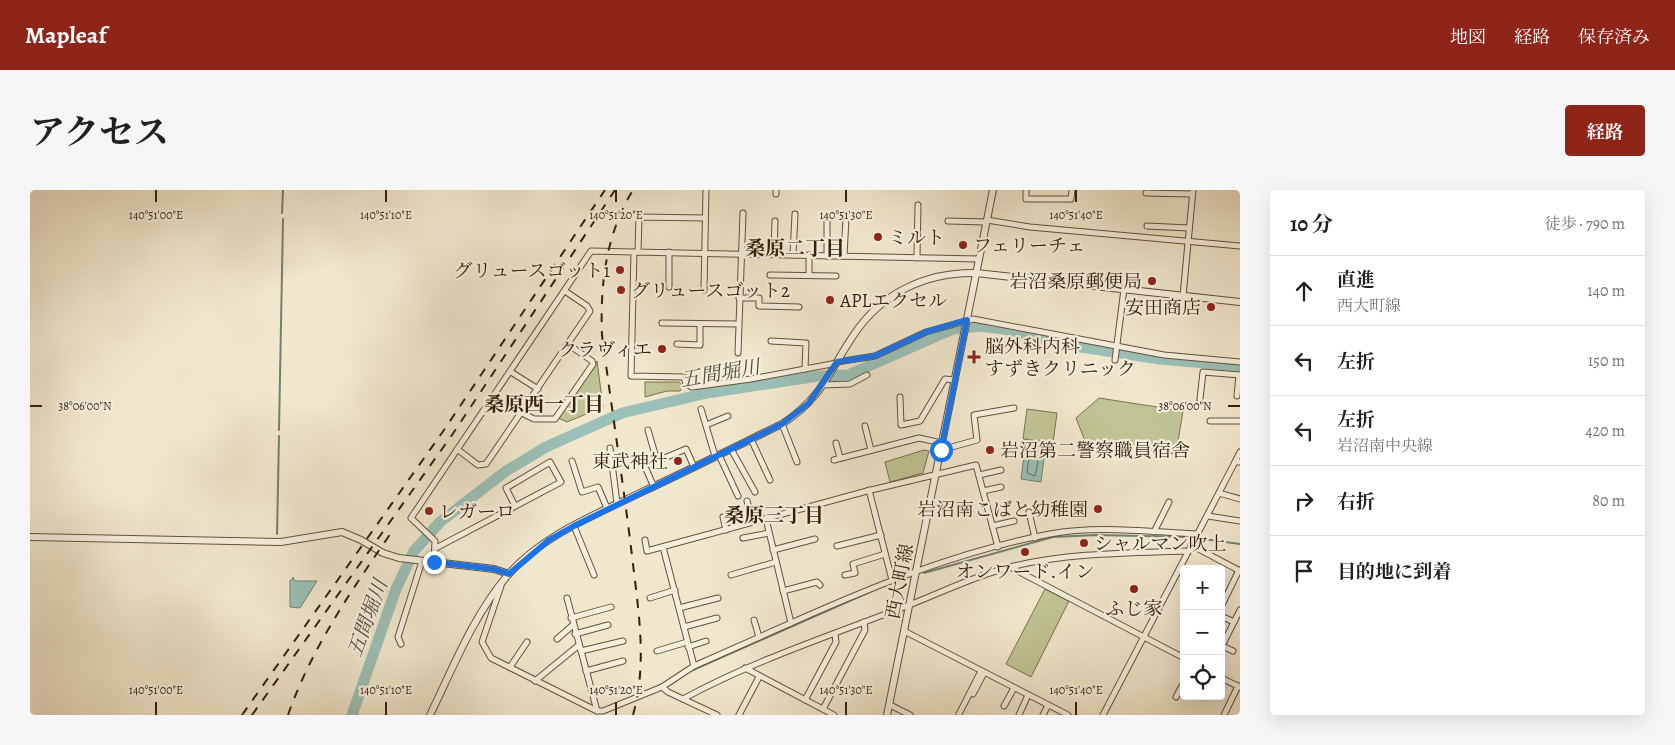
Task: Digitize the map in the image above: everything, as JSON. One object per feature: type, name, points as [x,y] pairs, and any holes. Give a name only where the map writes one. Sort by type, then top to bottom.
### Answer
[{"type":"street","points":[[704,290],[706,190]]},
{"type":"street","points":[[967,320],[993,190]]},
{"type":"street","points":[[1026,190],[1026,199],[1072,199],[1072,190]]},
{"type":"street","points":[[1146,193],[1192,192],[1183,296]]},
{"type":"street","points":[[917,258],[918,205]]},
{"type":"street","points":[[738,353],[740,254],[743,213]]},
{"type":"street","points":[[793,255],[794,214]]},
{"type":"street","points":[[705,218],[639,217],[631,376],[684,377],[686,384],[692,387],[805,370],[875,356],[926,332],[967,320],[1001,323],[1049,335],[1164,355],[1240,362]]},
{"type":"street","points":[[844,256],[846,218]]},
{"type":"street","points":[[774,254],[776,221]]},
{"type":"street","points":[[948,221],[987,221],[1030,227],[1240,246]]},
{"type":"street","points":[[827,222],[827,256]]},
{"type":"street","points":[[1147,226],[1188,228]]},
{"type":"street","points":[[434,562],[435,541],[410,518],[592,251],[979,259]]},
{"type":"street","points":[[669,252],[669,287]]},
{"type":"street","points":[[809,255],[809,275]]},
{"type":"street","points":[[430,715],[488,601],[509,574],[542,545],[574,526],[617,503],[654,487],[782,424],[809,403],[863,322],[884,301],[900,291],[943,275],[976,273],[1240,302]]},
{"type":"street","points":[[770,275],[836,276]]},
{"type":"street","points":[[1115,360],[1124,289]]},
{"type":"street","points":[[457,449],[478,465],[486,464],[522,413],[590,310],[566,291]]},
{"type":"street","points":[[739,298],[759,298],[759,306],[799,307]]},
{"type":"street","name":"西大町線","points":[[888,715],[967,320]]},
{"type":"street","points":[[662,323],[738,324]]},
{"type":"street","points":[[677,344],[700,344],[700,324]]},
{"type":"street","points":[[771,341],[806,343],[805,370]]},
{"type":"street","points":[[522,413],[534,419],[555,418],[593,364],[592,361],[569,344]]},
{"type":"street","points":[[511,372],[538,389]]},
{"type":"street","points":[[1200,399],[1203,372],[1240,375],[1237,396]]},
{"type":"street","points":[[824,383],[850,384],[867,375]]},
{"type":"street","points":[[900,397],[901,425],[920,422],[945,379],[955,380]]},
{"type":"street","points":[[836,443],[837,459],[919,438],[942,446],[977,440],[974,415],[1014,408]]},
{"type":"street","points":[[701,409],[717,456],[738,496]]},
{"type":"street","points":[[706,425],[728,416]]},
{"type":"street","points":[[1210,421],[1240,421]]},
{"type":"street","points":[[782,424],[797,462]]},
{"type":"street","points":[[865,426],[871,450]]},
{"type":"street","points":[[648,430],[657,461],[686,449],[694,467]]},
{"type":"street","points":[[751,439],[770,480]]},
{"type":"street","points":[[610,448],[617,503]]},
{"type":"street","points":[[731,449],[755,492]]},
{"type":"street","points":[[1103,715],[1191,545],[1237,462],[1240,452]]},
{"type":"street","points":[[572,461],[582,492],[598,486],[607,508]]},
{"type":"street","points":[[436,548],[561,482],[550,462],[506,488],[515,506]]},
{"type":"street","points":[[645,540],[647,551],[869,490],[976,465],[998,547]]},
{"type":"street","points":[[646,470],[654,487]]},
{"type":"street","points":[[978,476],[1001,470]]},
{"type":"street","points":[[983,491],[1001,487]]},
{"type":"street","points":[[869,490],[892,580]]},
{"type":"street","points":[[1219,494],[1240,499]]},
{"type":"street","points":[[747,502],[753,522]]},
{"type":"street","points":[[1154,532],[1169,502]]},
{"type":"street","points":[[1030,512],[1035,538]]},
{"type":"street","points":[[1208,516],[1240,521]]},
{"type":"street","points":[[723,517],[726,530]]},
{"type":"street","points":[[766,519],[791,624]]},
{"type":"street","points":[[992,526],[1014,520]]},
{"type":"street","points":[[574,526],[594,575]]},
{"type":"street","points":[[501,583],[482,642],[491,658],[597,712],[662,687],[694,666],[917,570],[1051,534],[1097,531],[1154,532],[1197,536]]},
{"type":"street","points":[[30,537],[281,542],[342,532],[361,540],[383,553],[399,558],[494,569],[509,574]]},
{"type":"street","points":[[743,538],[769,533]]},
{"type":"street","points":[[837,546],[880,535]]},
{"type":"street","points":[[773,550],[815,538]]},
{"type":"street","points":[[1191,545],[1240,570],[1225,599]]},
{"type":"street","points":[[663,546],[694,666]]},
{"type":"street","points":[[683,699],[745,668],[972,579],[1010,567],[1059,558],[1184,550],[1188,552]]},
{"type":"street","points":[[845,575],[855,573],[853,564],[885,554]]},
{"type":"street","points":[[401,644],[398,637],[420,561]]},
{"type":"street","points":[[732,575],[776,562]]},
{"type":"street","points":[[1010,567],[1180,656]]},
{"type":"street","points":[[783,591],[817,582],[820,585]]},
{"type":"street","points":[[650,598],[674,590]]},
{"type":"street","points":[[567,598],[597,712]]},
{"type":"street","points":[[680,608],[718,598]]},
{"type":"street","points":[[571,618],[611,607]]},
{"type":"street","points":[[1233,652],[1222,646],[1240,610]]},
{"type":"street","points":[[684,627],[717,618]]},
{"type":"street","points":[[1225,618],[1234,622]]},
{"type":"street","points":[[754,620],[759,637]]},
{"type":"street","points":[[823,709],[865,630],[864,622]]},
{"type":"street","points":[[557,639],[573,625]]},
{"type":"street","points":[[575,634],[608,625]]},
{"type":"street","points":[[904,632],[1068,715]]},
{"type":"street","points":[[806,700],[836,642],[835,634]]},
{"type":"street","points":[[581,651],[623,641]]},
{"type":"street","points":[[657,651],[706,641]]},
{"type":"street","points":[[510,667],[526,642]]},
{"type":"street","points":[[535,681],[579,645]]},
{"type":"street","points":[[586,671],[623,661]]},
{"type":"street","points":[[745,668],[834,715]]},
{"type":"street","points":[[973,694],[983,672]]},
{"type":"street","points":[[959,714],[983,672]]},
{"type":"street","points":[[739,715],[759,677]]},
{"type":"street","points":[[1224,715],[1239,687],[1225,680]]},
{"type":"street","points":[[662,687],[717,715]]},
{"type":"street","points":[[1004,706],[1014,688]]},
{"type":"street","points":[[1176,696],[1180,689]]},
{"type":"street","points":[[1019,715],[1028,695]]},
{"type":"street","points":[[890,704],[910,715]]},
{"type":"street","points":[[1042,715],[1048,705]]},
{"type":"green space","points":[[597,361],[603,407],[567,422],[558,418]]},
{"type":"green space","points":[[645,382],[679,382],[683,386],[680,391],[667,391],[645,397]]},
{"type":"green space","points":[[1099,398],[1183,411],[1176,454],[1085,441],[1076,418]]},
{"type":"green space","points":[[1027,409],[1057,413],[1053,443],[1023,439]]},
{"type":"green space","points":[[924,450],[929,451],[923,473],[890,482],[885,462]]},
{"type":"green space","points":[[1045,589],[1069,601],[1031,677],[1006,664]]},
{"type":"water","points":[[1025,449],[1045,451],[1041,482],[1021,479]]},
{"type":"water","points":[[293,577],[295,581],[317,581],[300,608],[290,607],[290,580]]},
{"type":"waterway","points":[[282,213],[283,190]]},
{"type":"waterway","points":[[279,430],[283,219]]},
{"type":"waterway","name":"五間堀川","points":[[352,715],[396,589],[414,551],[440,522],[506,471],[546,447],[622,413],[707,393],[818,376],[848,375],[953,329],[980,326],[1004,329],[1074,346],[1160,359],[1240,366]]},
{"type":"waterway","points":[[277,534],[279,436]]},
{"type":"waterway","points":[[924,573],[1053,537],[1096,535],[1189,537],[1240,544]]},
{"type":"waterway","points":[[693,670],[881,587]]},
{"type":"railway","points":[[242,715],[444,430],[605,190]]},
{"type":"railway","points":[[252,715],[452,435],[615,190]]},
{"type":"railway","points":[[633,190],[616,224],[607,260],[602,297],[602,335],[626,507],[639,621],[640,677],[633,715]]},
{"type":"railway","points":[[288,715],[308,667],[333,621],[391,533]]},
{"type":"place","name":"ミルト","points":[[878,237]]},
{"type":"place","name":"フェリーチェ","points":[[963,245]]},
{"type":"place","name":"グリュースゴット1","points":[[620,270]]},
{"type":"place","name":"岩沼桑原郵便局","points":[[1152,281]]},
{"type":"place","name":"グリュースゴット2","points":[[621,290]]},
{"type":"place","name":"APLエクセル","points":[[830,300]]},
{"type":"place","name":"安田商店","points":[[1211,307]]},
{"type":"place","name":"クラヴィエ","points":[[662,349]]},
{"type":"place","name":"脳外科内科 すずきクリニック","points":[[974,357]]},
{"type":"place","name":"岩沼第二警察職員宿舎","points":[[990,450]]},
{"type":"place","name":"東武神社","points":[[678,461]]},
{"type":"place","name":"岩沼南こばと幼稚園","points":[[1098,509]]},
{"type":"place","name":"レガーロ","points":[[429,511]]},
{"type":"place","name":"シャルマン吹上","points":[[1084,543]]},
{"type":"place","name":"オンワード.イン","points":[[1025,552]]},
{"type":"place","name":"ふじ家","points":[[1134,589]]},
{"type":"district","name":"桑原二丁目","points":[[795,248]]},
{"type":"district","name":"桑原西一丁目","points":[[544,404]]},
{"type":"district","name":"桑原三丁目","points":[[774,515]]},
{"type":"route","points":[[434,562],[494,569],[509,574],[528,555],[574,526],[617,503],[640,494],[782,424],[798,413],[817,394],[837,362],[875,356],[926,332],[967,320],[941,450]]}]
